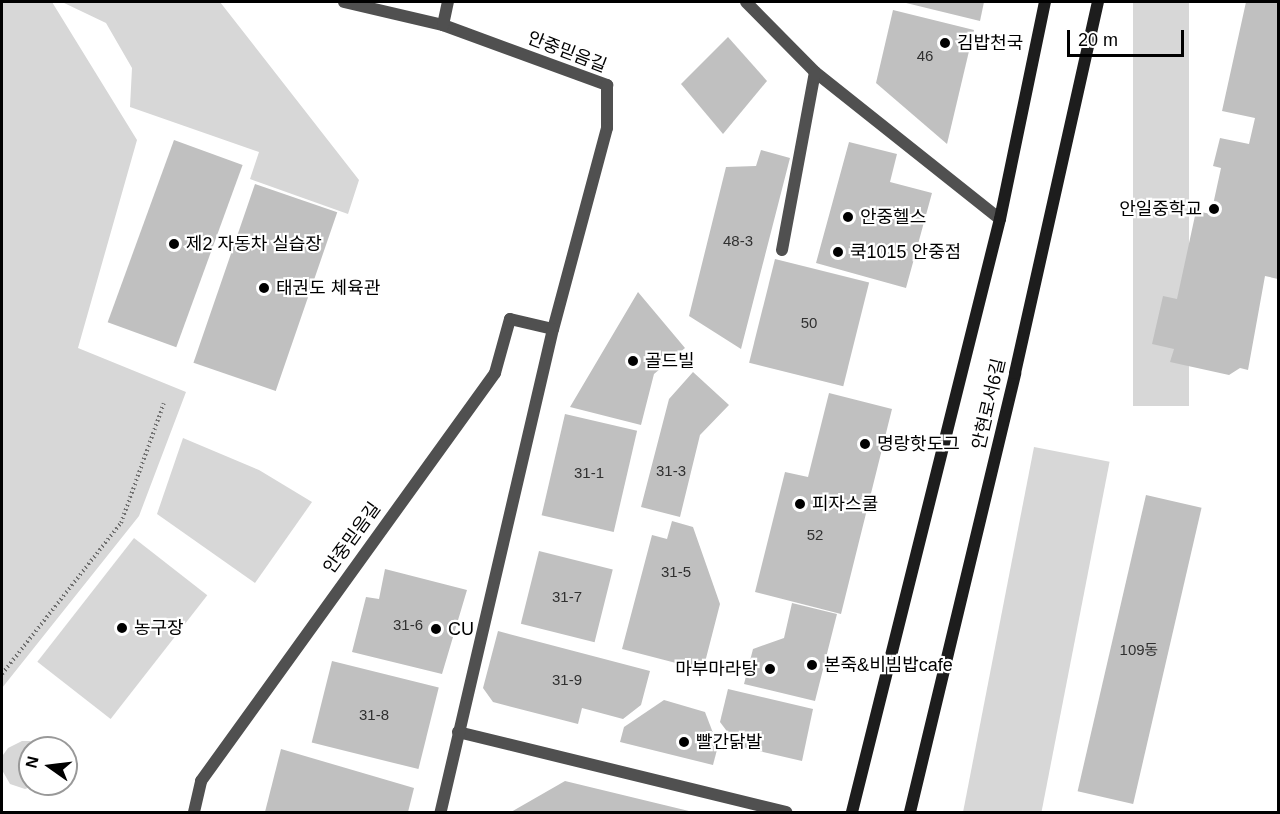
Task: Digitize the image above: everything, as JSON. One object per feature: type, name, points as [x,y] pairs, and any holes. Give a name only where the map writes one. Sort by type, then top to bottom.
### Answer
[{"type":"street","name":"안중믿음길","points":[[344,2],[443,25],[608,85],[607,128],[553,329],[441,813]]},
{"type":"street","points":[[443,25],[448,2]]},
{"type":"street","points":[[746,2],[815,72],[1000,219]]},
{"type":"street","name":"안현로서6길","points":[[852,813],[1000,219],[1045,2]]},
{"type":"street","name":"안현로서6길","points":[[910,813],[1012,385],[1098,2]]},
{"type":"street","points":[[782,250],[815,72]]},
{"type":"street","name":"안중믿음길","points":[[194,813],[201,781],[495,373],[510,319],[553,329]]},
{"type":"street","points":[[458,732],[786,813]]},
{"type":"path","points":[[2,674],[121,522],[164,403]]},
{"type":"shaded area","points":[[2,2],[52,2],[137,140],[78,348],[186,392],[139,516],[2,688]]},
{"type":"shaded area","points":[[62,2],[220,2],[359,180],[348,214],[250,179],[259,152],[130,107],[132,68],[106,23]]},
{"type":"shaded area","points":[[1133,2],[1189,2],[1189,406],[1133,406]]},
{"type":"shaded area","points":[[183,438],[259,470],[312,502],[255,583],[157,514]]},
{"type":"shaded area","points":[[1034,447],[1110,462],[1041,812],[963,812]]},
{"type":"shaded area","name":"농구장","points":[[134,538],[207,595],[111,719],[37,662]]},
{"type":"shaded area","points":[[18,743],[18,787],[10,784],[2,770],[3,755],[8,748]]},
{"type":"building","points":[[902,2],[984,2],[980,21]]},
{"type":"building","points":[[1246,2],[1278,2],[1278,279],[1265,276],[1248,370],[1240,368],[1229,375],[1170,362],[1174,349],[1152,344],[1163,296],[1177,299],[1196,211],[1211,214],[1221,168],[1213,166],[1220,138],[1249,144],[1255,118],[1222,111]]},
{"type":"building","points":[[893,10],[974,30],[947,144],[876,83]]},
{"type":"building","points":[[728,37],[767,81],[723,134],[681,84]]},
{"type":"building","name":"제2 자동차 실습장","points":[[174,140],[243,165],[176,347],[108,322]]},
{"type":"building","points":[[849,142],[897,154],[890,182],[932,193],[906,288],[816,263]]},
{"type":"building","points":[[761,150],[790,158],[741,349],[689,316],[726,167],[756,166]]},
{"type":"building","name":"태권도 체육관","points":[[255,184],[337,212],[276,391],[193,363]]},
{"type":"building","points":[[775,259],[869,282],[843,386],[749,363]]},
{"type":"building","name":"골드빌","points":[[638,292],[685,348],[654,374],[641,425],[570,407]]},
{"type":"building","points":[[693,372],[729,405],[700,435],[680,517],[641,507],[669,399]]},
{"type":"building","points":[[829,393],[892,409],[841,614],[755,592],[785,472],[808,477]]},
{"type":"building","points":[[565,414],[637,431],[614,532],[542,515]]},
{"type":"building","points":[[1146,495],[1202,508],[1133,804],[1078,791]]},
{"type":"building","points":[[672,521],[693,527],[720,604],[703,670],[622,649],[652,535],[667,539]]},
{"type":"building","points":[[539,551],[613,569],[595,642],[521,624]]},
{"type":"building","points":[[385,569],[467,590],[442,674],[352,652],[366,597],[379,599]]},
{"type":"building","points":[[792,603],[837,614],[815,701],[744,684],[753,649],[784,638]]},
{"type":"building","points":[[498,631],[650,671],[641,705],[623,719],[582,708],[578,724],[493,702],[483,688]]},
{"type":"building","points":[[332,661],[439,688],[418,769],[312,743]]},
{"type":"building","points":[[728,689],[813,709],[802,761],[738,746],[720,722]]},
{"type":"building","points":[[664,700],[705,712],[718,746],[713,765],[620,742],[624,727]]},
{"type":"building","points":[[281,749],[414,788],[408,812],[265,812]]},
{"type":"building","points":[[565,781],[693,812],[511,812]]},
{"type":"place","name":"김밥천국","points":[[945,43]]},
{"type":"place","name":"안일중학교","points":[[1214,209]]},
{"type":"place","name":"안중헬스","points":[[848,217]]},
{"type":"place","name":"제2 자동차 실습장","points":[[174,244]]},
{"type":"place","name":"쿡1015 안중점","points":[[838,252]]},
{"type":"place","name":"태권도 체육관","points":[[264,288]]},
{"type":"place","name":"골드빌","points":[[633,361]]},
{"type":"place","name":"명랑핫도그","points":[[865,444]]},
{"type":"place","name":"피자스쿨","points":[[800,504]]},
{"type":"place","name":"농구장","points":[[122,628]]},
{"type":"place","name":"CU","points":[[436,629]]},
{"type":"place","name":"본죽&비빔밥cafe","points":[[812,665]]},
{"type":"place","name":"마부마라탕","points":[[770,669]]},
{"type":"place","name":"빨간닭발","points":[[684,742]]}]
